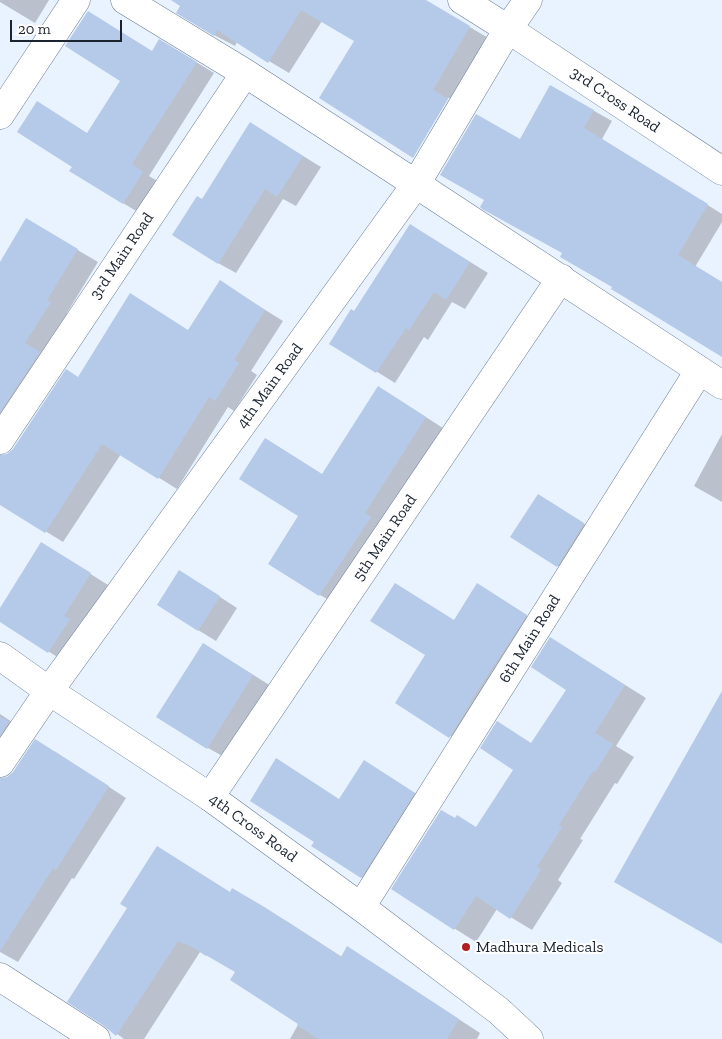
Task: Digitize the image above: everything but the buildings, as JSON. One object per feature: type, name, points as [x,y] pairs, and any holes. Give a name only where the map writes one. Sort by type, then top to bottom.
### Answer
[{"type":"street","points":[[0,115],[76,0]]},
{"type":"street","points":[[125,0],[245,73],[722,385]]},
{"type":"street","name":"3rd Cross Road","points":[[462,0],[722,171]]},
{"type":"street","name":"4th Main Road","points":[[0,763],[49,691],[416,184],[508,29],[528,0]]},
{"type":"street","name":"3rd Main Road","points":[[0,440],[245,73]]},
{"type":"street","name":"5th Main Road","points":[[210,797],[561,278]]},
{"type":"street","name":"6th Main Road","points":[[362,907],[699,371]]},
{"type":"street","name":"4th Cross Road","points":[[0,656],[49,691],[210,797],[362,907],[499,1010],[529,1039]]},
{"type":"street","points":[[0,977],[96,1039]]},
{"type":"place","name":"Madhura Medicals","points":[[466,947]]}]
